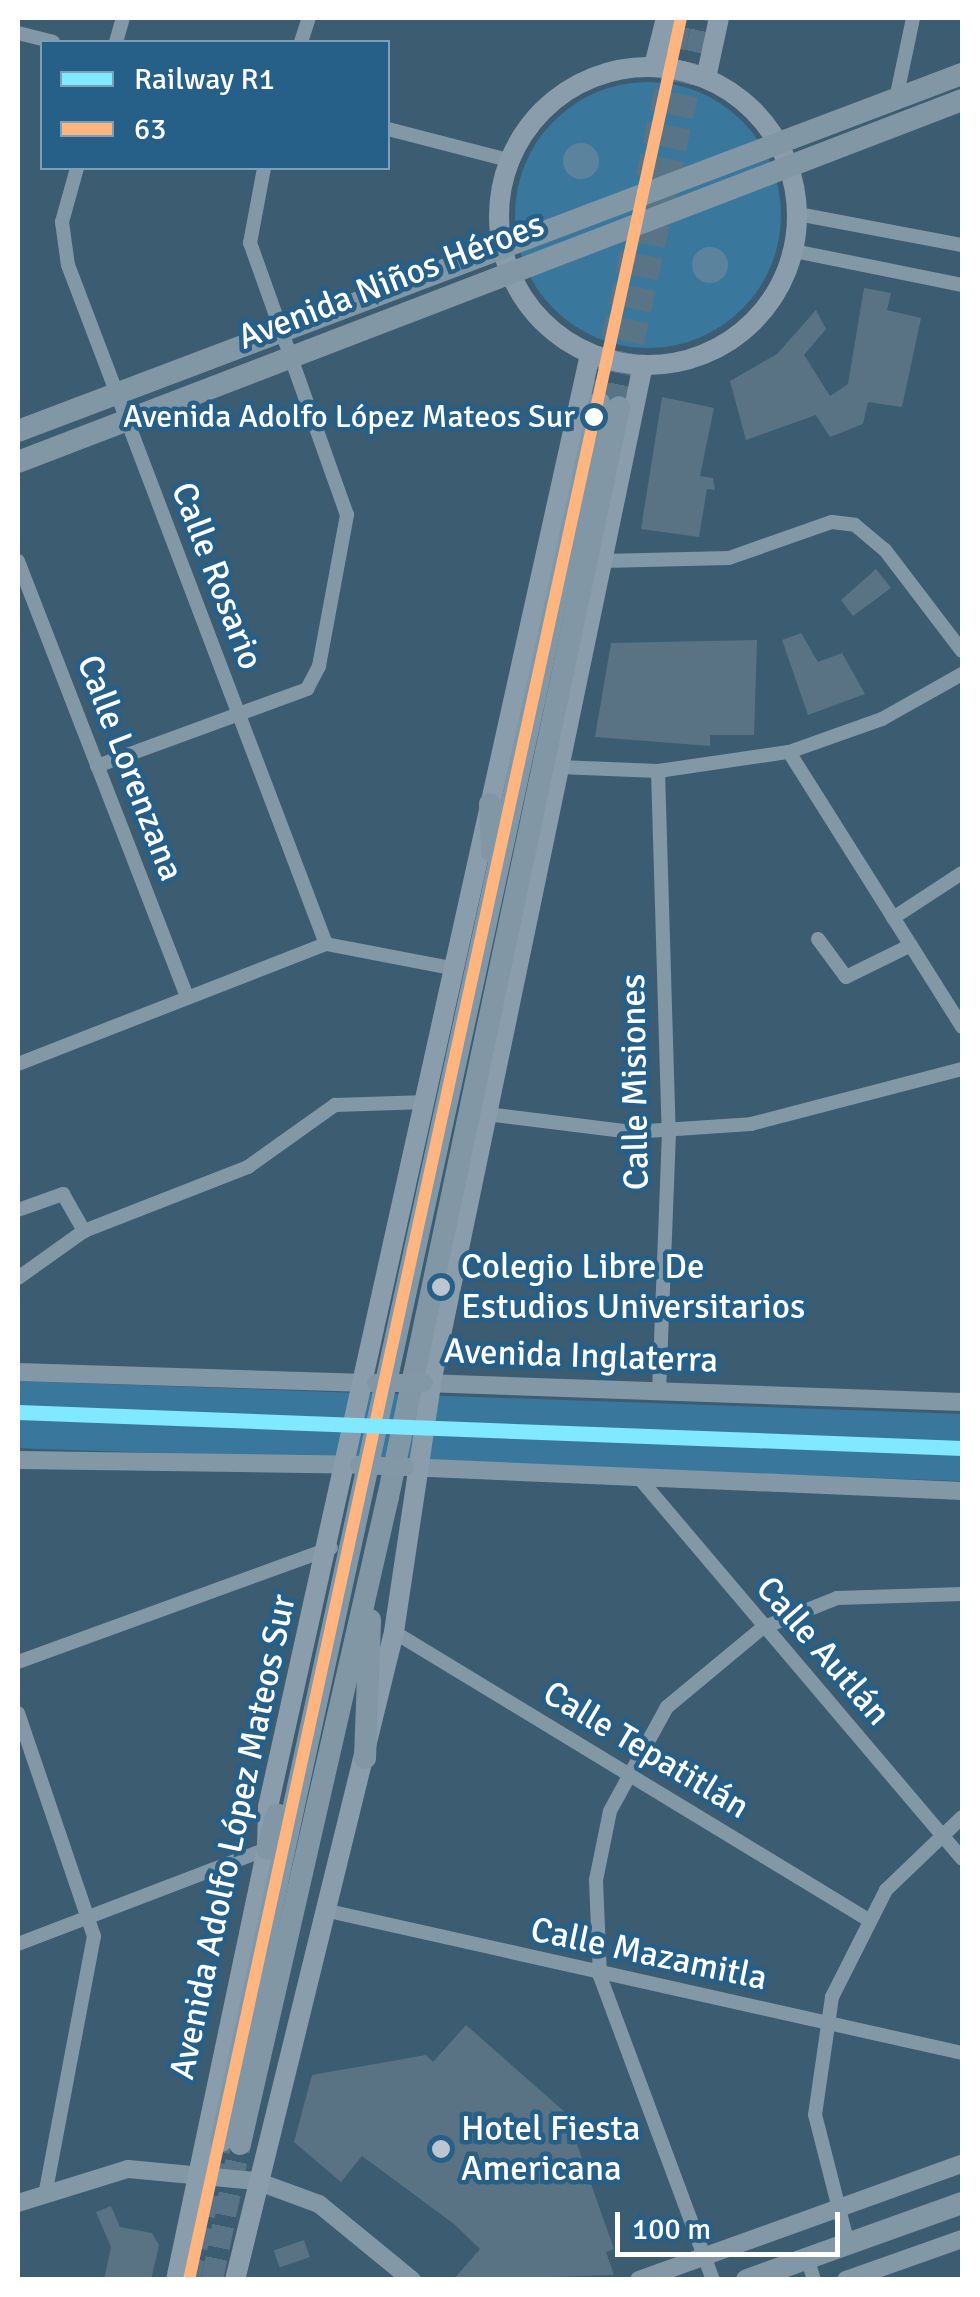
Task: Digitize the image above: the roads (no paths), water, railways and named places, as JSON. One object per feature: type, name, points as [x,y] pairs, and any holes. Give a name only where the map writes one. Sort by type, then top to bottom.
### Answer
[{"type":"main road","points":[[654,66],[666,18]]},
{"type":"main road","points":[[706,78],[718,18]]},
{"type":"main road","points":[[654,66],[706,78],[746,103],[784,155],[798,214],[794,252],[773,298],[738,335],[693,358],[643,366],[590,354],[533,313],[510,273],[501,249],[498,204],[508,160],[536,116],[578,83],[654,66]]},
{"type":"main road","points":[[784,155],[896,99],[962,74]]},
{"type":"main road","points":[[784,155],[962,100]]},
{"type":"main road","name":"Avenida Niños Héroes","points":[[18,430],[501,249],[784,155]]},
{"type":"main road","name":"Avenida Niños Héroes","points":[[18,462],[510,273],[784,155]]},
{"type":"main road","name":"Avenida Adolfo López Mateos Sur","points":[[176,2280],[266,1849],[268,1807],[372,1382],[490,804],[590,354]]},
{"type":"main road","points":[[235,2280],[256,2181],[394,1632],[410,1468],[643,366]]},
{"type":"main road","name":"Avenida Adolfo López Mateos Sur","points":[[504,891],[372,1566],[230,2142],[338,1594],[504,891],[609,405]]},
{"type":"main road","points":[[490,804],[504,891]]},
{"type":"main road","points":[[504,891],[552,806]]},
{"type":"main road","points":[[365,1758],[372,1566]]},
{"type":"main road","points":[[266,1849],[338,1594]]},
{"type":"main road","points":[[747,2280],[811,2269],[848,2244],[962,2203]]},
{"type":"street","points":[[896,99],[914,18]]},
{"type":"street","points":[[18,33],[45,40]]},
{"type":"street","points":[[390,130],[508,160]]},
{"type":"street","name":"Calle Rosario","points":[[78,170],[62,243],[115,394],[326,944]]},
{"type":"street","points":[[97,766],[314,682],[348,530],[339,484],[250,244],[264,170]]},
{"type":"street","points":[[798,214],[962,245]]},
{"type":"street","points":[[794,252],[962,285]]},
{"type":"street","points":[[603,561],[729,558],[844,522],[885,550],[962,651]]},
{"type":"street","name":"Calle Lorenzana","points":[[18,561],[187,997]]},
{"type":"street","points":[[559,767],[658,772],[789,752],[882,719],[962,674]]},
{"type":"street","points":[[789,752],[962,1027]]},
{"type":"street","name":"Calle Misiones","points":[[658,772],[669,1132],[659,1391]]},
{"type":"street","points":[[893,918],[962,873]]},
{"type":"street","points":[[818,939],[846,977],[911,945]]},
{"type":"street","points":[[18,1064],[326,944],[456,969]]},
{"type":"street","points":[[487,1114],[669,1132],[828,1109],[962,1069]]},
{"type":"street","points":[[18,1278],[52,1261],[77,1235],[224,1180],[335,1105],[427,1102]]},
{"type":"street","points":[[18,1210],[63,1194],[77,1235]]},
{"type":"street","name":"Avenida Inglaterra","points":[[18,1372],[962,1402]]},
{"type":"street","points":[[18,1460],[353,1465],[962,1492]]},
{"type":"street","name":"Calle Autlán","points":[[640,1479],[762,1628],[962,1859]]},
{"type":"street","points":[[18,1662],[331,1548]]},
{"type":"street","points":[[713,2280],[600,1976],[596,1880],[627,1774],[667,1707],[762,1628],[838,1598],[962,1594]]},
{"type":"street","name":"Calle Tepatitlán","points":[[394,1632],[867,1919]]},
{"type":"street","points":[[18,1714],[90,1918],[94,1956],[46,2190]]},
{"type":"street","points":[[848,2244],[835,2210],[815,2115],[825,2023],[867,1919],[940,1834],[962,1817]]},
{"type":"street","points":[[18,1944],[266,1849]]},
{"type":"street","name":"Calle Mazamitla","points":[[324,1910],[600,1976],[962,2053]]},
{"type":"street","points":[[639,2280],[962,2164]]},
{"type":"street","points":[[18,2203],[46,2190],[128,2170],[200,2170],[256,2181],[319,2204],[412,2280]]},
{"type":"street","points":[[846,2280],[962,2239]]},
{"type":"tunnel","points":[[599,403],[681,18]]},
{"type":"tunnel","points":[[619,407],[704,18]]},
{"type":"tunnel","points":[[189,2280],[221,2141]]},
{"type":"tunnel","points":[[212,2280],[240,2144]]},
{"type":"rail line","name":"R1","points":[[18,1412],[962,1448]]},
{"type":"place","name":"Avenida Adolfo López Mateos Sur","points":[[594,417]]},
{"type":"place","name":"Colegio Libre De Estudios Universitarios","points":[[441,1287]]},
{"type":"place","name":"Hotel Fiesta Americana","points":[[441,2149]]}]
